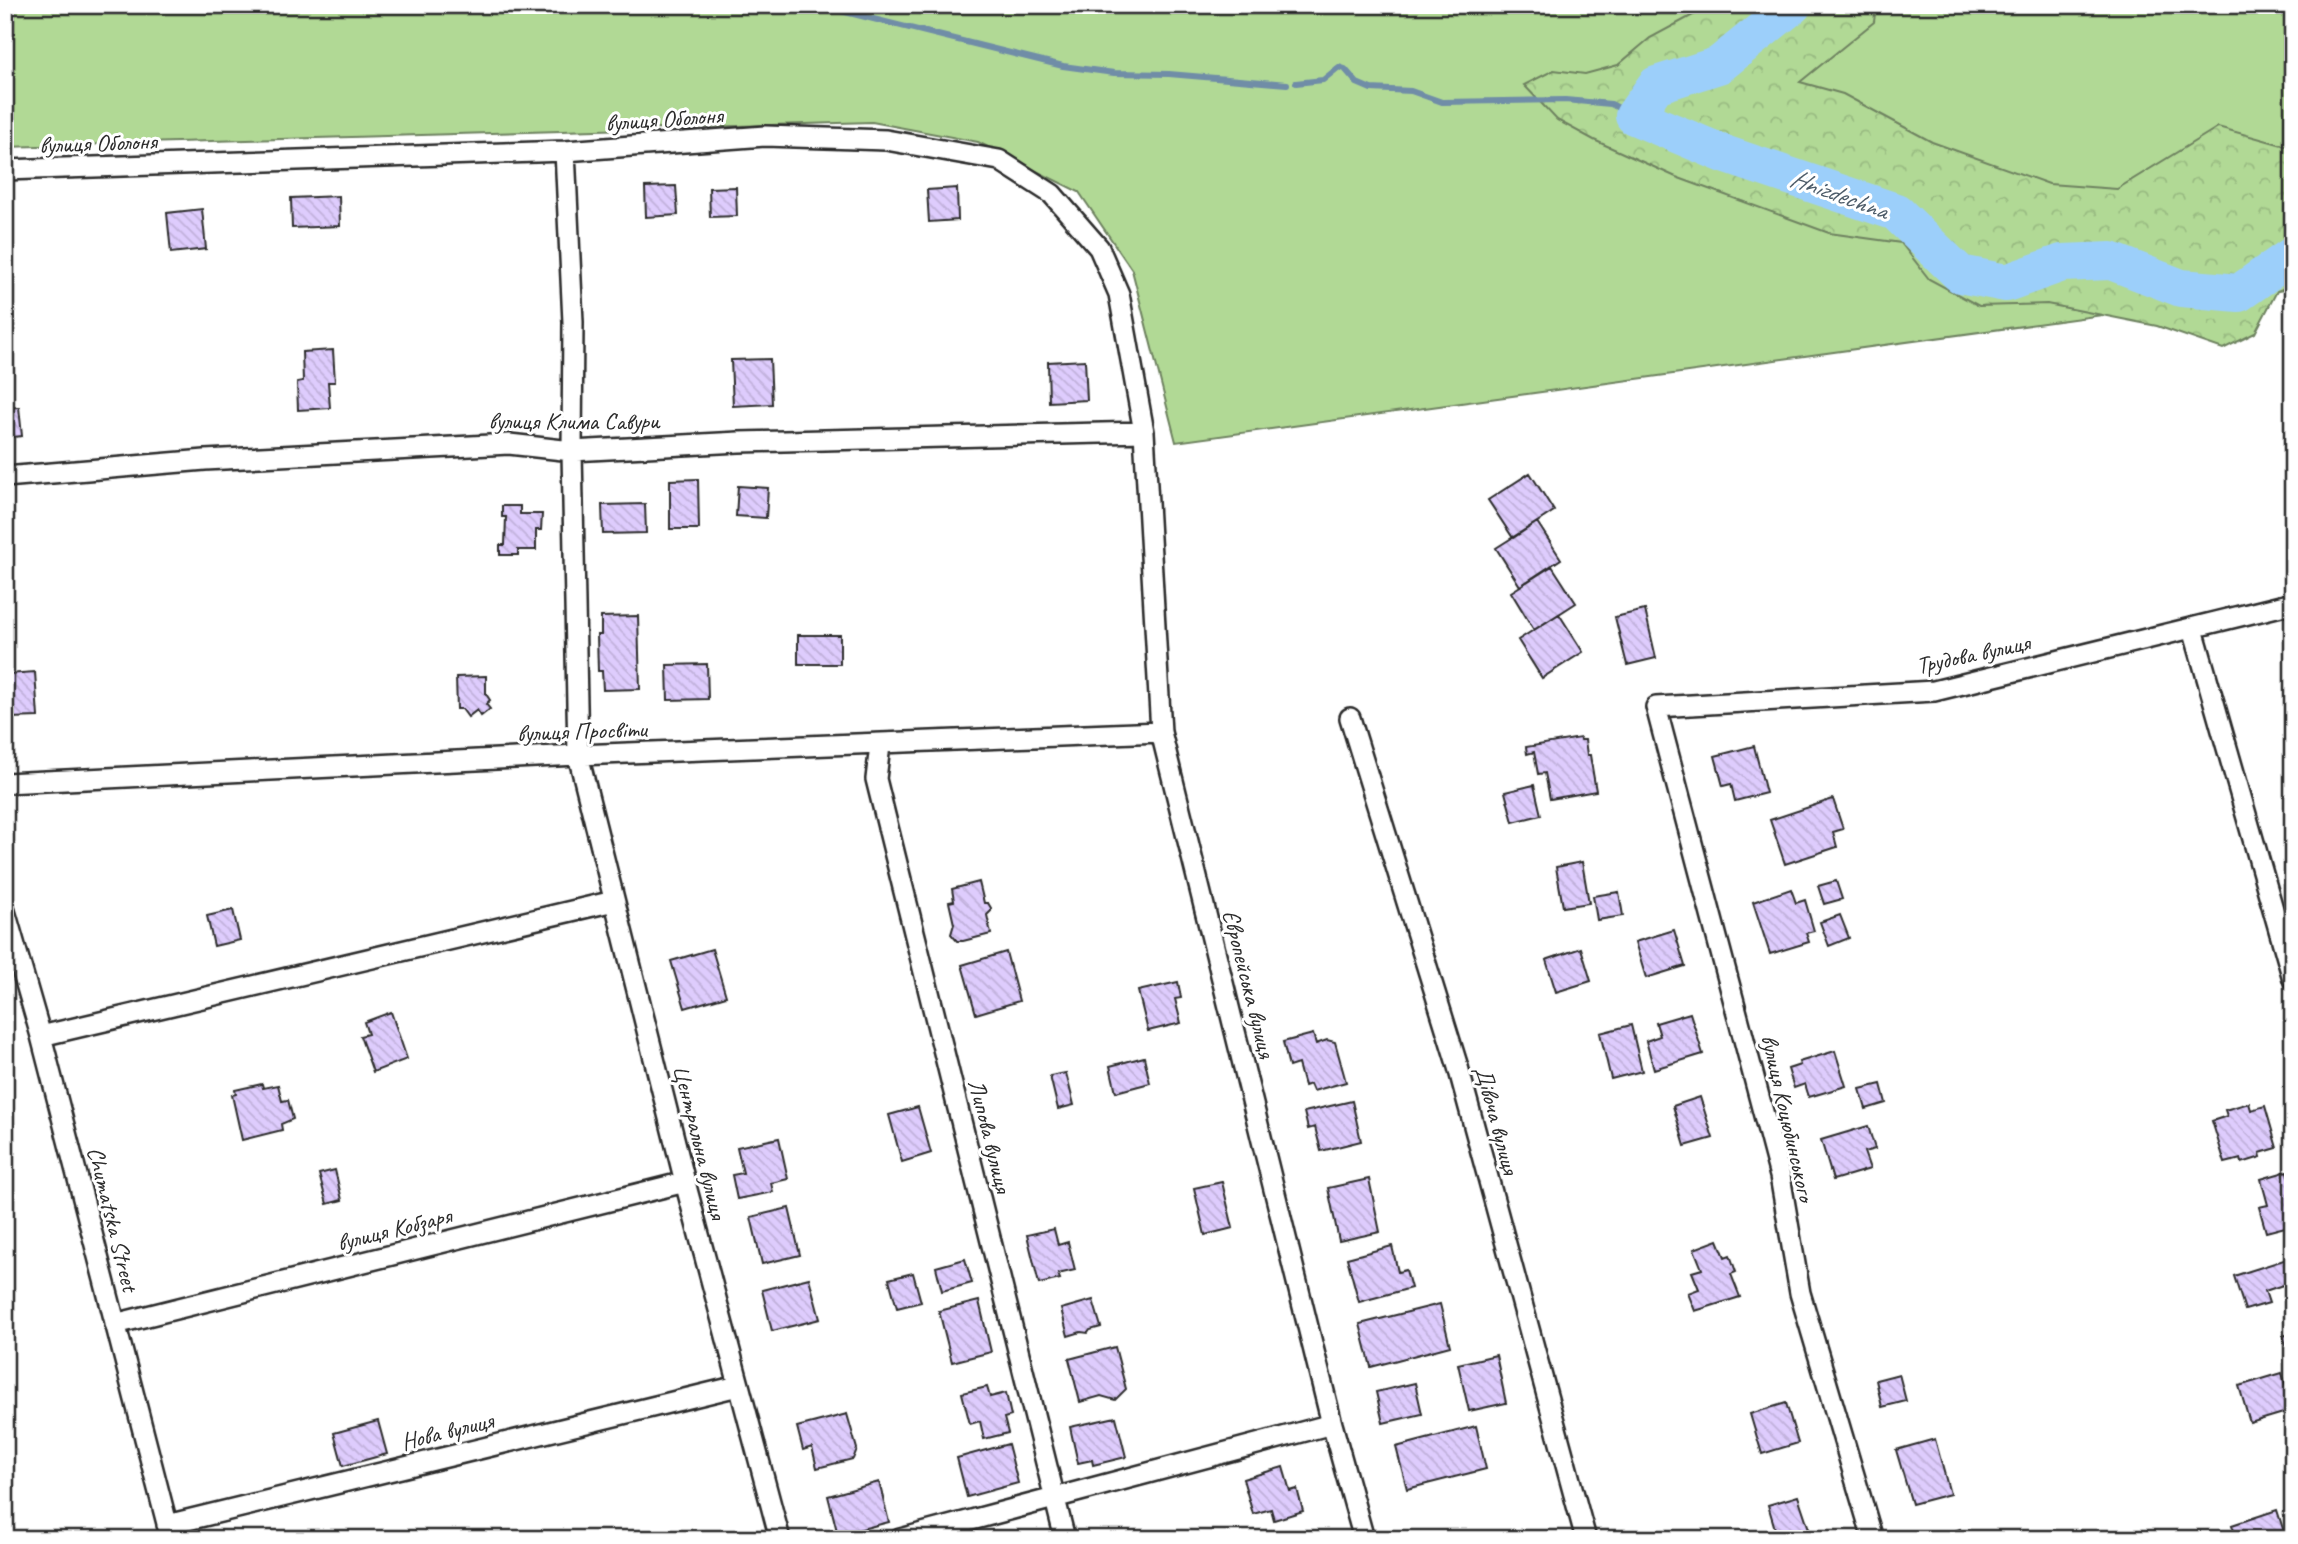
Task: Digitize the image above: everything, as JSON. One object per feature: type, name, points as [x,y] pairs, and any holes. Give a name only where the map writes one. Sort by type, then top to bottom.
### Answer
[{"type":"street","name":"вулиця Оболоня","points":[[5,170],[565,151],[765,136],[886,139],[999,160],[1052,194],[1099,248],[1119,294],[1144,432]]},
{"type":"street","name":"Центральна вулиця","points":[[565,151],[573,323],[572,450],[578,755],[685,1182],[780,1539]]},
{"type":"street","name":"вулиця Клима Савури","points":[[5,477],[205,460],[509,444],[572,450],[738,442],[1144,432]]},
{"type":"street","name":"Європейська вулиця","points":[[1144,432],[1161,732],[1332,1424],[1364,1539]]},
{"type":"street","name":"Трудова вулиця","points":[[1656,707],[1934,691],[2293,603]]},
{"type":"street","points":[[2193,629],[2293,979]]},
{"type":"street","name":"вулиця Коцюбинського","points":[[1656,707],[1780,1176],[1800,1293],[1873,1539]]},
{"type":"street","name":"Дівоча вулиця","points":[[1350,718],[1458,1067],[1586,1539]]},
{"type":"street","name":"вулиця Просвіти","points":[[5,783],[578,755],[1161,732]]},
{"type":"street","name":"Липова вулиця","points":[[880,745],[876,779],[1065,1539]]},
{"type":"street","points":[[41,1036],[614,901]]},
{"type":"street","name":"Chumatska Street","points":[[5,911],[41,1036],[169,1532]]},
{"type":"street","name":"вулиця Кобзаря","points":[[115,1324],[685,1182]]},
{"type":"street","name":"Нова вулиця","points":[[169,1532],[738,1386]]},
{"type":"street","points":[[900,1539],[1332,1424]]},
{"type":"green space","points":[[5,5],[2293,5],[2293,289],[1176,442],[1132,270],[1079,192],[978,142],[872,122],[5,147]]},
{"type":"green space","points":[[1719,5],[1876,5],[1874,22],[1800,82],[1843,94],[1932,142],[2049,184],[2117,189],[2218,127],[2293,148],[2293,285],[2277,291],[2255,333],[2223,349],[2157,326],[2047,304],[1979,306],[1929,279],[1901,243],[1829,233],[1676,177],[1557,120],[1524,85],[1554,70],[1585,74],[1618,65],[1650,38],[1693,15]]},
{"type":"building","points":[[676,186],[678,215],[646,217],[645,187]]},
{"type":"building","points":[[736,187],[737,216],[710,217],[709,188]]},
{"type":"building","points":[[957,188],[958,220],[929,222],[927,190]]},
{"type":"building","points":[[339,196],[340,226],[292,228],[291,198]]},
{"type":"building","points":[[202,209],[206,249],[171,253],[167,213]]},
{"type":"building","points":[[333,350],[335,382],[328,382],[330,408],[298,410],[297,382],[303,381],[302,352]]},
{"type":"building","points":[[770,359],[772,404],[733,406],[731,360]]},
{"type":"building","points":[[1085,360],[1087,400],[1049,402],[1048,362]]},
{"type":"building","points":[[19,407],[22,436],[5,438],[5,408]]},
{"type":"building","points":[[1530,473],[1554,511],[1513,538],[1488,500]]},
{"type":"building","points":[[698,479],[699,529],[670,529],[670,480]]},
{"type":"building","points":[[738,486],[768,488],[766,518],[736,516]]},
{"type":"building","points":[[645,504],[646,533],[603,534],[602,505]]},
{"type":"building","points":[[502,506],[520,506],[520,514],[542,514],[541,530],[536,530],[536,550],[518,550],[518,555],[500,555],[500,545],[505,545],[506,517],[502,517]]},
{"type":"building","points":[[1537,522],[1561,559],[1520,586],[1496,548]]},
{"type":"building","points":[[1552,566],[1576,603],[1534,630],[1511,592]]},
{"type":"building","points":[[1645,610],[1656,658],[1627,665],[1615,617]]},
{"type":"building","points":[[1559,614],[1583,652],[1542,678],[1518,640]]},
{"type":"building","points":[[638,616],[640,689],[603,690],[602,671],[598,671],[597,635],[601,635],[601,617]]},
{"type":"building","points":[[798,635],[840,635],[840,664],[798,664]]},
{"type":"building","points":[[707,664],[708,699],[668,700],[667,665]]},
{"type":"building","points":[[35,672],[38,717],[10,718],[8,674]]},
{"type":"building","points":[[486,676],[486,694],[490,700],[486,704],[490,709],[481,716],[477,710],[468,717],[462,709],[457,709],[456,677]]},
{"type":"building","points":[[1580,738],[1585,740],[1587,755],[1590,755],[1596,791],[1550,799],[1545,773],[1538,774],[1534,752],[1527,754],[1526,747]]},
{"type":"building","points":[[1754,746],[1766,793],[1735,801],[1731,784],[1723,786],[1715,756]]},
{"type":"building","points":[[1534,785],[1541,815],[1513,822],[1505,792]]},
{"type":"building","points":[[1833,799],[1843,829],[1833,832],[1837,847],[1785,864],[1770,820]]},
{"type":"building","points":[[1582,862],[1589,903],[1563,907],[1556,867]]},
{"type":"building","points":[[1836,881],[1842,899],[1824,904],[1818,886]]},
{"type":"building","points":[[979,882],[984,903],[988,903],[991,908],[987,915],[991,934],[957,941],[951,934],[954,924],[949,902],[954,901],[952,889]]},
{"type":"building","points":[[1791,889],[1796,903],[1805,900],[1814,931],[1806,933],[1809,942],[1770,954],[1753,902]]},
{"type":"building","points":[[1619,892],[1623,916],[1597,920],[1593,896]]},
{"type":"building","points":[[233,910],[240,940],[214,946],[207,916]]},
{"type":"building","points":[[1840,915],[1849,938],[1829,946],[1820,922]]},
{"type":"building","points":[[1674,930],[1685,966],[1646,978],[1635,942]]},
{"type":"building","points":[[1581,948],[1591,981],[1556,992],[1546,960]]},
{"type":"building","points":[[712,949],[726,996],[685,1008],[671,961]]},
{"type":"building","points":[[1006,952],[1019,1001],[976,1014],[962,965]]},
{"type":"building","points":[[1178,982],[1181,998],[1175,999],[1181,1023],[1148,1031],[1138,991]]},
{"type":"building","points":[[391,1012],[407,1059],[373,1072],[360,1036],[368,1034],[364,1022]]},
{"type":"building","points":[[1690,1013],[1703,1054],[1654,1069],[1646,1041],[1660,1036],[1656,1023]]},
{"type":"building","points":[[1631,1025],[1642,1071],[1611,1079],[1600,1033]]},
{"type":"building","points":[[1313,1034],[1316,1044],[1327,1040],[1335,1042],[1346,1082],[1313,1091],[1310,1084],[1304,1086],[1298,1064],[1289,1067],[1283,1042]]},
{"type":"building","points":[[1835,1051],[1846,1086],[1809,1097],[1805,1084],[1794,1088],[1788,1069],[1800,1065],[1799,1062]]},
{"type":"building","points":[[1144,1057],[1150,1083],[1116,1092],[1110,1066]]},
{"type":"building","points":[[1066,1073],[1074,1105],[1058,1109],[1050,1076]]},
{"type":"building","points":[[262,1084],[263,1088],[278,1085],[282,1101],[288,1100],[293,1119],[281,1124],[282,1130],[242,1140],[232,1095],[236,1094],[235,1090]]},
{"type":"building","points":[[1881,1084],[1886,1103],[1866,1109],[1860,1089]]},
{"type":"building","points":[[1700,1097],[1713,1138],[1685,1146],[1673,1106]]},
{"type":"building","points":[[1352,1101],[1361,1141],[1321,1151],[1315,1127],[1308,1129],[1304,1112]]},
{"type":"building","points":[[2249,1103],[2251,1110],[2265,1106],[2277,1148],[2260,1153],[2261,1157],[2242,1163],[2241,1159],[2225,1163],[2212,1121],[2227,1116],[2225,1110]]},
{"type":"building","points":[[918,1107],[931,1153],[902,1162],[889,1115]]},
{"type":"building","points":[[1868,1126],[1875,1149],[1864,1152],[1870,1169],[1833,1180],[1821,1140]]},
{"type":"building","points":[[779,1138],[788,1179],[771,1183],[773,1192],[737,1199],[732,1175],[743,1173],[737,1147]]},
{"type":"building","points":[[335,1170],[342,1200],[327,1204],[319,1174]]},
{"type":"building","points":[[2288,1171],[2293,1189],[2293,1225],[2266,1232],[2259,1207],[2268,1205],[2261,1179]]},
{"type":"building","points":[[1369,1179],[1380,1232],[1339,1241],[1328,1188]]},
{"type":"building","points":[[1222,1182],[1233,1228],[1205,1235],[1194,1188]]},
{"type":"building","points":[[789,1208],[800,1255],[762,1264],[751,1217]]},
{"type":"building","points":[[1054,1229],[1058,1245],[1068,1242],[1075,1270],[1058,1274],[1060,1279],[1039,1284],[1027,1235]]},
{"type":"building","points":[[1718,1240],[1725,1257],[1730,1255],[1736,1272],[1731,1274],[1740,1297],[1695,1311],[1688,1293],[1699,1289],[1692,1272],[1702,1269],[1694,1249]]},
{"type":"building","points":[[1392,1246],[1398,1272],[1406,1270],[1411,1288],[1359,1302],[1347,1258]]},
{"type":"building","points":[[2293,1257],[2293,1293],[2289,1283],[2265,1291],[2269,1303],[2245,1310],[2234,1276]]},
{"type":"building","points":[[965,1259],[972,1283],[942,1291],[936,1267]]},
{"type":"building","points":[[913,1273],[921,1302],[897,1308],[889,1279]]},
{"type":"building","points":[[809,1278],[820,1319],[772,1331],[762,1290]]},
{"type":"building","points":[[1093,1300],[1101,1327],[1088,1333],[1068,1336],[1061,1309]]},
{"type":"building","points":[[979,1301],[991,1352],[952,1362],[939,1311]]},
{"type":"building","points":[[1440,1304],[1450,1346],[1371,1367],[1360,1324]]},
{"type":"building","points":[[2293,1333],[2293,1366],[2283,1336]]},
{"type":"building","points":[[1115,1347],[1126,1389],[1115,1400],[1101,1396],[1080,1402],[1069,1359]]},
{"type":"building","points":[[1496,1355],[1506,1403],[1469,1411],[1458,1364]]},
{"type":"building","points":[[2282,1373],[2293,1410],[2250,1423],[2239,1386]]},
{"type":"building","points":[[1899,1374],[1906,1401],[1882,1407],[1876,1380]]},
{"type":"building","points":[[1415,1383],[1422,1414],[1383,1423],[1376,1392]]},
{"type":"building","points":[[987,1387],[990,1397],[1006,1393],[1011,1416],[1004,1418],[1008,1433],[984,1439],[980,1421],[970,1424],[962,1393]]},
{"type":"building","points":[[1786,1403],[1798,1443],[1762,1454],[1750,1414]]},
{"type":"building","points":[[847,1414],[857,1449],[853,1459],[817,1468],[812,1447],[803,1450],[797,1427]]},
{"type":"building","points":[[1116,1417],[1126,1457],[1093,1465],[1092,1460],[1078,1463],[1070,1427]]},
{"type":"building","points":[[378,1421],[387,1454],[343,1466],[334,1433]]},
{"type":"building","points":[[1476,1426],[1486,1469],[1407,1489],[1396,1447]]},
{"type":"building","points":[[1935,1439],[1950,1494],[1912,1504],[1896,1450]]},
{"type":"building","points":[[1008,1444],[1018,1483],[967,1497],[957,1458]]},
{"type":"building","points":[[1283,1467],[1290,1491],[1297,1489],[1303,1511],[1274,1520],[1271,1509],[1253,1514],[1243,1479]]},
{"type":"building","points":[[879,1482],[889,1522],[838,1535],[828,1496]]},
{"type":"building","points":[[1798,1496],[1810,1532],[1790,1539],[1778,1539],[1768,1505]]},
{"type":"building","points":[[2277,1510],[2286,1538],[2237,1539],[2232,1525]]},
{"type":"building","points":[[1960,1529],[1964,1539],[1932,1539]]},
{"type":"waterway","points":[[817,5],[1063,66],[1114,73],[1169,74],[1287,84]]},
{"type":"waterway","name":"Hnizdechna","points":[[1793,5],[1719,65],[1656,85],[1634,116],[1724,154],[1896,212],[1960,274],[2006,283],[2062,263],[2111,261],[2181,288],[2239,293],[2293,255]]},
{"type":"waterway","points":[[1296,83],[1323,80],[1339,67],[1345,69],[1357,83],[1371,89],[1411,91],[1442,102],[1565,100],[1611,104],[1634,116]]}]
